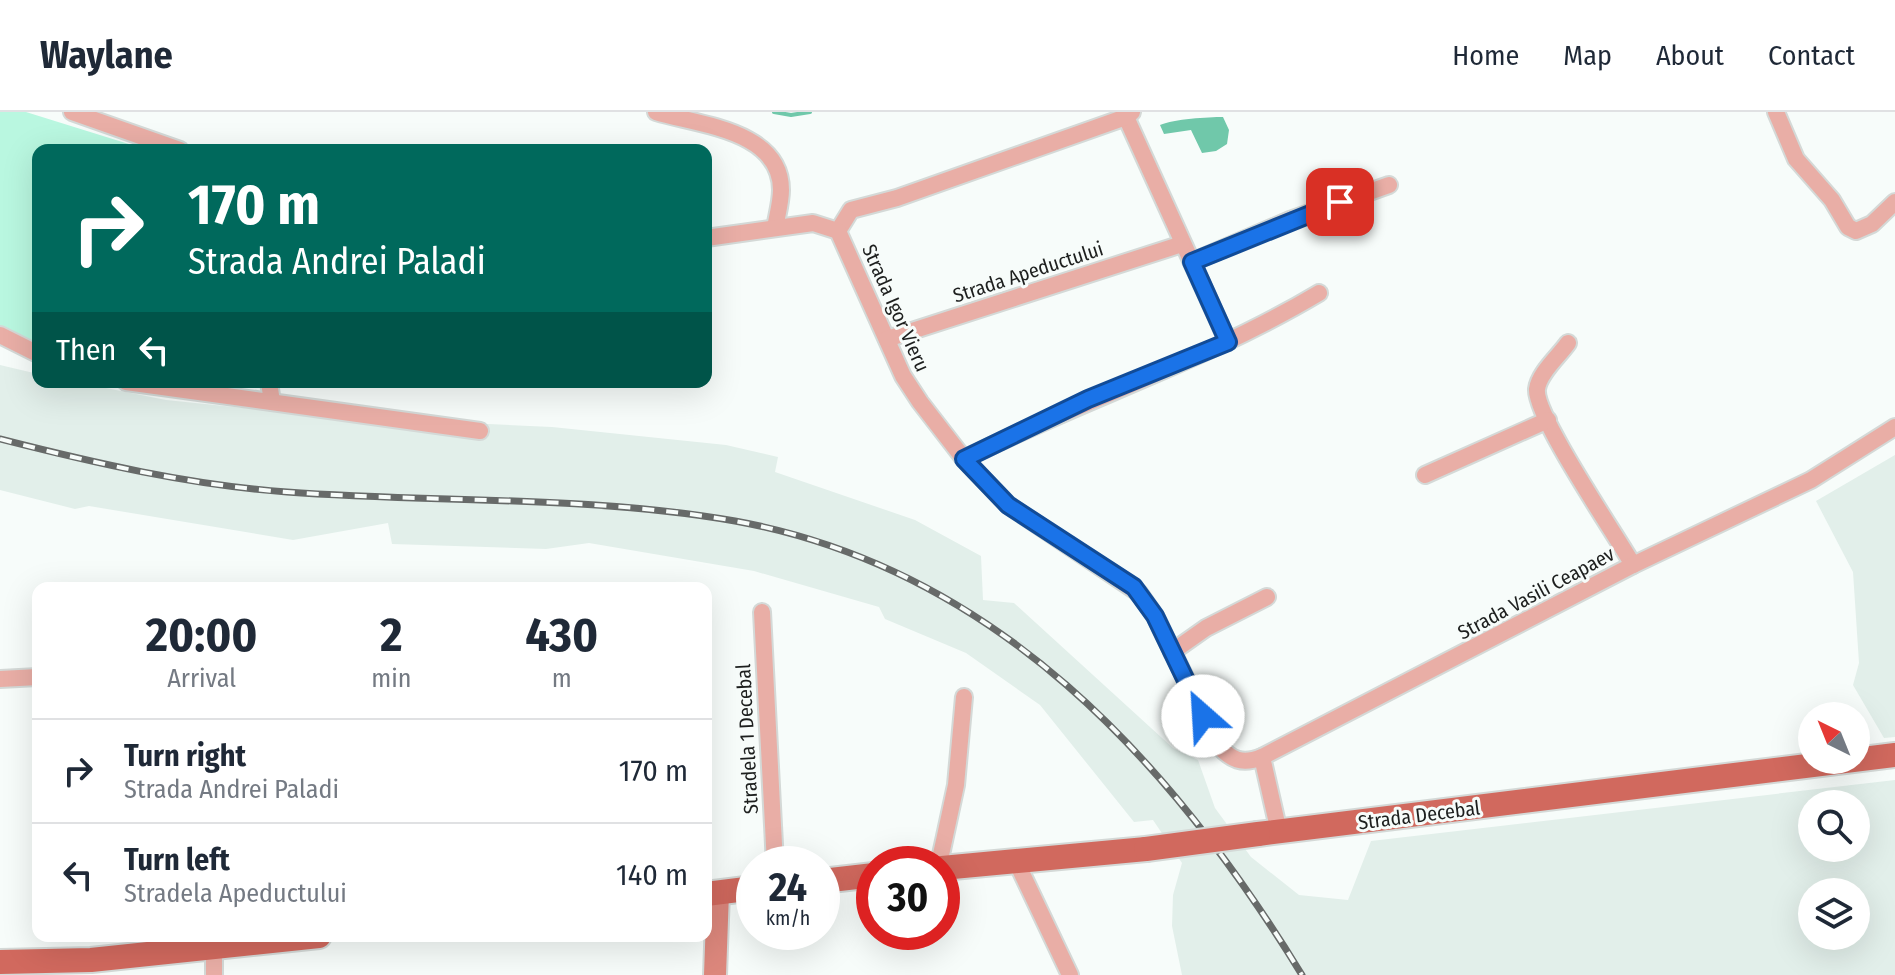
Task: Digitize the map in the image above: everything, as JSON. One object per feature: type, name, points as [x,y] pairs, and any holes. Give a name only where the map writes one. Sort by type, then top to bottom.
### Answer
[{"type":"main road","name":"Strada Decebal","points":[[960,865],[1146,849],[1895,755]]},
{"type":"main road","points":[[712,893],[736,890]]},
{"type":"main road","points":[[0,962],[91,960],[262,942]]},
{"type":"street","points":[[72,112],[163,144]]},
{"type":"street","points":[[656,112],[714,125],[746,139],[768,155],[781,191],[775,228]]},
{"type":"street","points":[[1776,112],[1796,159],[1832,200],[1850,229],[1872,224],[1895,202]]},
{"type":"street","points":[[838,231],[851,210],[897,198],[1129,115],[1182,244],[1228,342]]},
{"type":"street","points":[[1192,262],[1290,220],[1389,185]]},
{"type":"street","name":"Strada Igor Vieru","points":[[712,237],[822,223],[838,231],[903,376],[964,459],[1008,505],[1134,587],[1155,616],[1218,745],[1237,761],[1262,757]]},
{"type":"street","name":"Strada Apeductului","points":[[887,339],[1182,244]]},
{"type":"street","points":[[964,459],[1088,399],[1228,342],[1319,293]]},
{"type":"street","points":[[0,335],[32,351]]},
{"type":"street","points":[[1568,343],[1538,384],[1537,396],[1633,565]]},
{"type":"street","points":[[170,388],[480,431]]},
{"type":"street","points":[[270,388],[272,402]]},
{"type":"street","points":[[1425,475],[1548,420]]},
{"type":"street","name":"Strada Vasili Ceapaev","points":[[1262,757],[1633,565],[1811,480],[1895,427]]},
{"type":"street","points":[[1172,652],[1206,628],[1267,597]]},
{"type":"street","name":"Stradela 1 Decebal","points":[[762,612],[774,846]]},
{"type":"street","points":[[0,679],[32,677]]},
{"type":"street","points":[[944,846],[956,785],[964,697]]},
{"type":"street","points":[[1262,757],[1268,833]]},
{"type":"street","points":[[1016,861],[1070,975]]},
{"type":"street","points":[[712,893],[715,975]]},
{"type":"street","points":[[214,947],[214,975]]},
{"type":"shaded area","points":[[0,112],[26,112],[129,144],[32,144],[32,347],[0,331]]},
{"type":"shaded area","points":[[1223,117],[1229,130],[1227,144],[1216,151],[1202,153],[1191,130],[1164,134],[1160,125],[1182,120]]},
{"type":"shaded area","points":[[0,365],[32,373],[32,388],[106,388],[166,400],[330,417],[552,427],[726,445],[778,457],[775,472],[915,520],[981,556],[983,600],[1014,603],[1173,748],[1198,760],[1215,808],[1251,857],[1299,895],[1348,900],[1371,841],[1798,791],[1798,862],[1870,862],[1870,790],[1809,790],[1895,780],[1895,975],[1182,975],[1172,926],[1173,895],[1182,863],[1153,820],[1134,822],[1040,705],[966,653],[885,619],[879,607],[754,571],[589,543],[546,549],[392,544],[388,523],[293,540],[89,506],[75,509],[0,490]]},
{"type":"shaded area","points":[[1895,455],[1895,737],[1884,738],[1870,714],[1870,702],[1863,702],[1853,685],[1859,663],[1853,572],[1816,501]]},
{"type":"waterway","points":[[774,112],[791,115],[810,112]]},
{"type":"railway","points":[[0,439],[107,464],[251,489],[624,507],[735,521],[829,545],[915,582],[994,629],[1067,685],[1134,750],[1195,820],[1251,896],[1302,975]]},
{"type":"route","points":[[1203,716],[1155,616],[1134,587],[1008,505],[964,459],[1088,399],[1228,342],[1192,262],[1340,202]]}]
